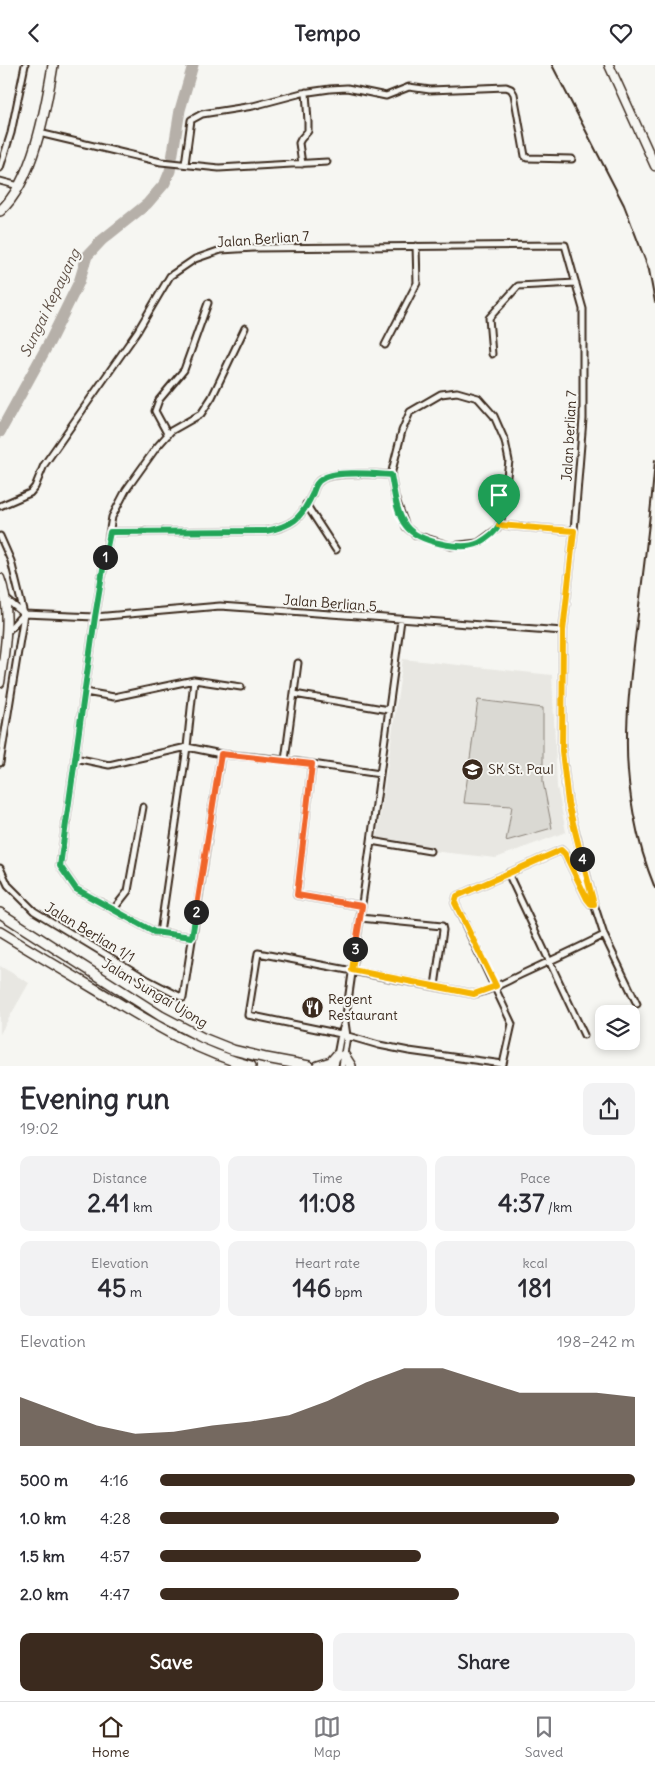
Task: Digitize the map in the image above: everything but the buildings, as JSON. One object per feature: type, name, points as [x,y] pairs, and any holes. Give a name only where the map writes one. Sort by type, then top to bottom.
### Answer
[{"type":"main road","points":[[0,211],[5,207],[25,175],[39,133],[53,65]]},
{"type":"main road","points":[[609,65],[655,166]]},
{"type":"main road","points":[[0,578],[6,598],[6,633],[0,683]]},
{"type":"main road","name":"Jalan Sungai Ujong","points":[[0,913],[161,1016],[203,1038],[233,1050],[309,1066]]},
{"type":"main road","name":"Jalan Sungai Ujong","points":[[0,932],[155,1026],[197,1047],[232,1061],[251,1066]]},
{"type":"main road","points":[[318,1066],[331,1062],[340,1055],[351,1066]]},
{"type":"street","points":[[0,168],[11,133],[25,65]]},
{"type":"street","points":[[183,163],[189,125],[194,117],[253,106],[273,99],[306,92],[347,87],[386,96],[409,87],[430,90],[506,87],[511,89],[514,94],[525,156],[528,158],[572,159]]},
{"type":"street","points":[[302,164],[299,143],[308,131],[306,92]]},
{"type":"street","points":[[39,133],[160,161],[219,168],[327,162]]},
{"type":"street","points":[[0,181],[19,186]]},
{"type":"street","points":[[385,345],[418,283],[416,245]]},
{"type":"street","name":"Jalan Berlian 7","points":[[0,507],[30,493],[35,487],[44,465],[137,332],[170,276],[195,259],[221,250],[238,249],[416,245],[565,245]]},
{"type":"street","name":"Jalan berlian 7","points":[[563,631],[574,531],[583,419],[583,309],[565,245]]},
{"type":"street","points":[[492,354],[489,318],[518,285],[576,283]]},
{"type":"street","points":[[168,435],[156,411],[159,400],[184,370],[208,303]]},
{"type":"street","points":[[221,754],[192,937],[154,932],[76,889],[60,866],[95,617],[112,517],[126,490],[156,448],[171,431],[201,414],[212,397],[245,328]]},
{"type":"street","points":[[456,392],[478,398],[494,416],[505,441],[508,461],[501,521],[497,529],[478,543],[466,545],[451,545],[416,535],[406,527],[395,497],[391,475],[402,431],[410,412],[441,394],[456,392]]},
{"type":"street","points":[[110,532],[266,531],[282,527],[299,518],[316,483],[324,477],[343,474],[391,475]]},
{"type":"street","points":[[306,504],[336,549]]},
{"type":"street","points":[[499,525],[574,531]]},
{"type":"street","points":[[0,535],[11,561],[24,614],[0,763]]},
{"type":"street","points":[[6,598],[11,605],[24,614]]},
{"type":"street","name":"Jalan Berlian 5","points":[[24,614],[95,617],[220,606],[563,631]]},
{"type":"street","points":[[6,633],[12,624],[24,614]]},
{"type":"street","points":[[342,1066],[340,1055],[341,1034],[362,906],[401,620]]},
{"type":"street","points":[[563,631],[562,751],[568,803],[604,935],[637,1004]]},
{"type":"street","points":[[286,760],[298,663]]},
{"type":"street","points":[[85,692],[114,697],[194,680],[241,687]]},
{"type":"street","points":[[160,933],[187,747],[194,680]]},
{"type":"street","points":[[294,694],[388,710]]},
{"type":"street","points":[[75,758],[109,765],[187,747],[221,754],[286,760],[380,774]]},
{"type":"street","points":[[312,764],[297,895],[362,906]]},
{"type":"street","points":[[113,910],[128,891],[143,807]]},
{"type":"street","points":[[371,841],[430,851]]},
{"type":"street","points":[[594,904],[591,904],[587,899],[565,854],[561,850],[457,896],[455,899],[455,903],[496,986],[512,1024],[503,1064],[409,1051],[341,1034],[248,1015],[258,953],[474,994],[496,986],[604,935]]},
{"type":"street","name":"Jalan Berlian 1/1","points":[[0,869],[8,885],[34,911],[148,980],[183,998],[192,937]]},
{"type":"street","points":[[508,873],[584,1035]]},
{"type":"street","points":[[360,918],[442,925],[443,930],[435,986]]},
{"type":"street","points":[[335,1066],[347,1036],[344,1022]]},
{"type":"shaded area","name":"SK St. Paul","points":[[403,659],[552,675],[557,787],[566,832],[496,858],[376,845]]},
{"type":"shaded area","points":[[478,700],[543,708],[543,782],[552,828],[506,841],[512,806],[464,803]]},
{"type":"shaded area","points":[[0,966],[29,983],[0,1034]]},
{"type":"waterway","name":"Sungai Kepayang","points":[[0,432],[50,341],[79,282],[87,256],[102,240],[147,204],[165,183],[170,171],[180,110],[193,65]]},
{"type":"railway","points":[[552,65],[624,205],[649,270],[655,302]]},
{"type":"railway","points":[[655,460],[630,683],[627,736],[630,794],[642,852],[655,888]]},
{"type":"place","name":"SK St. Paul","points":[[472,769]]},
{"type":"place","name":"Regent Restaurant","points":[[312,1007]]},
{"type":"route","points":[[343,474],[391,475],[395,497],[406,527],[416,535],[433,541],[451,545],[478,543],[497,529],[499,525],[574,531],[563,631],[562,751],[568,803],[594,904],[591,904],[587,899],[565,854],[561,850],[457,896],[455,899],[455,903],[496,986],[474,994],[352,970],[362,906],[297,895],[312,764],[221,754],[192,937],[154,932],[76,889],[60,866],[95,617],[110,532],[266,531],[282,527],[299,518],[316,483],[324,477],[343,474]]}]
